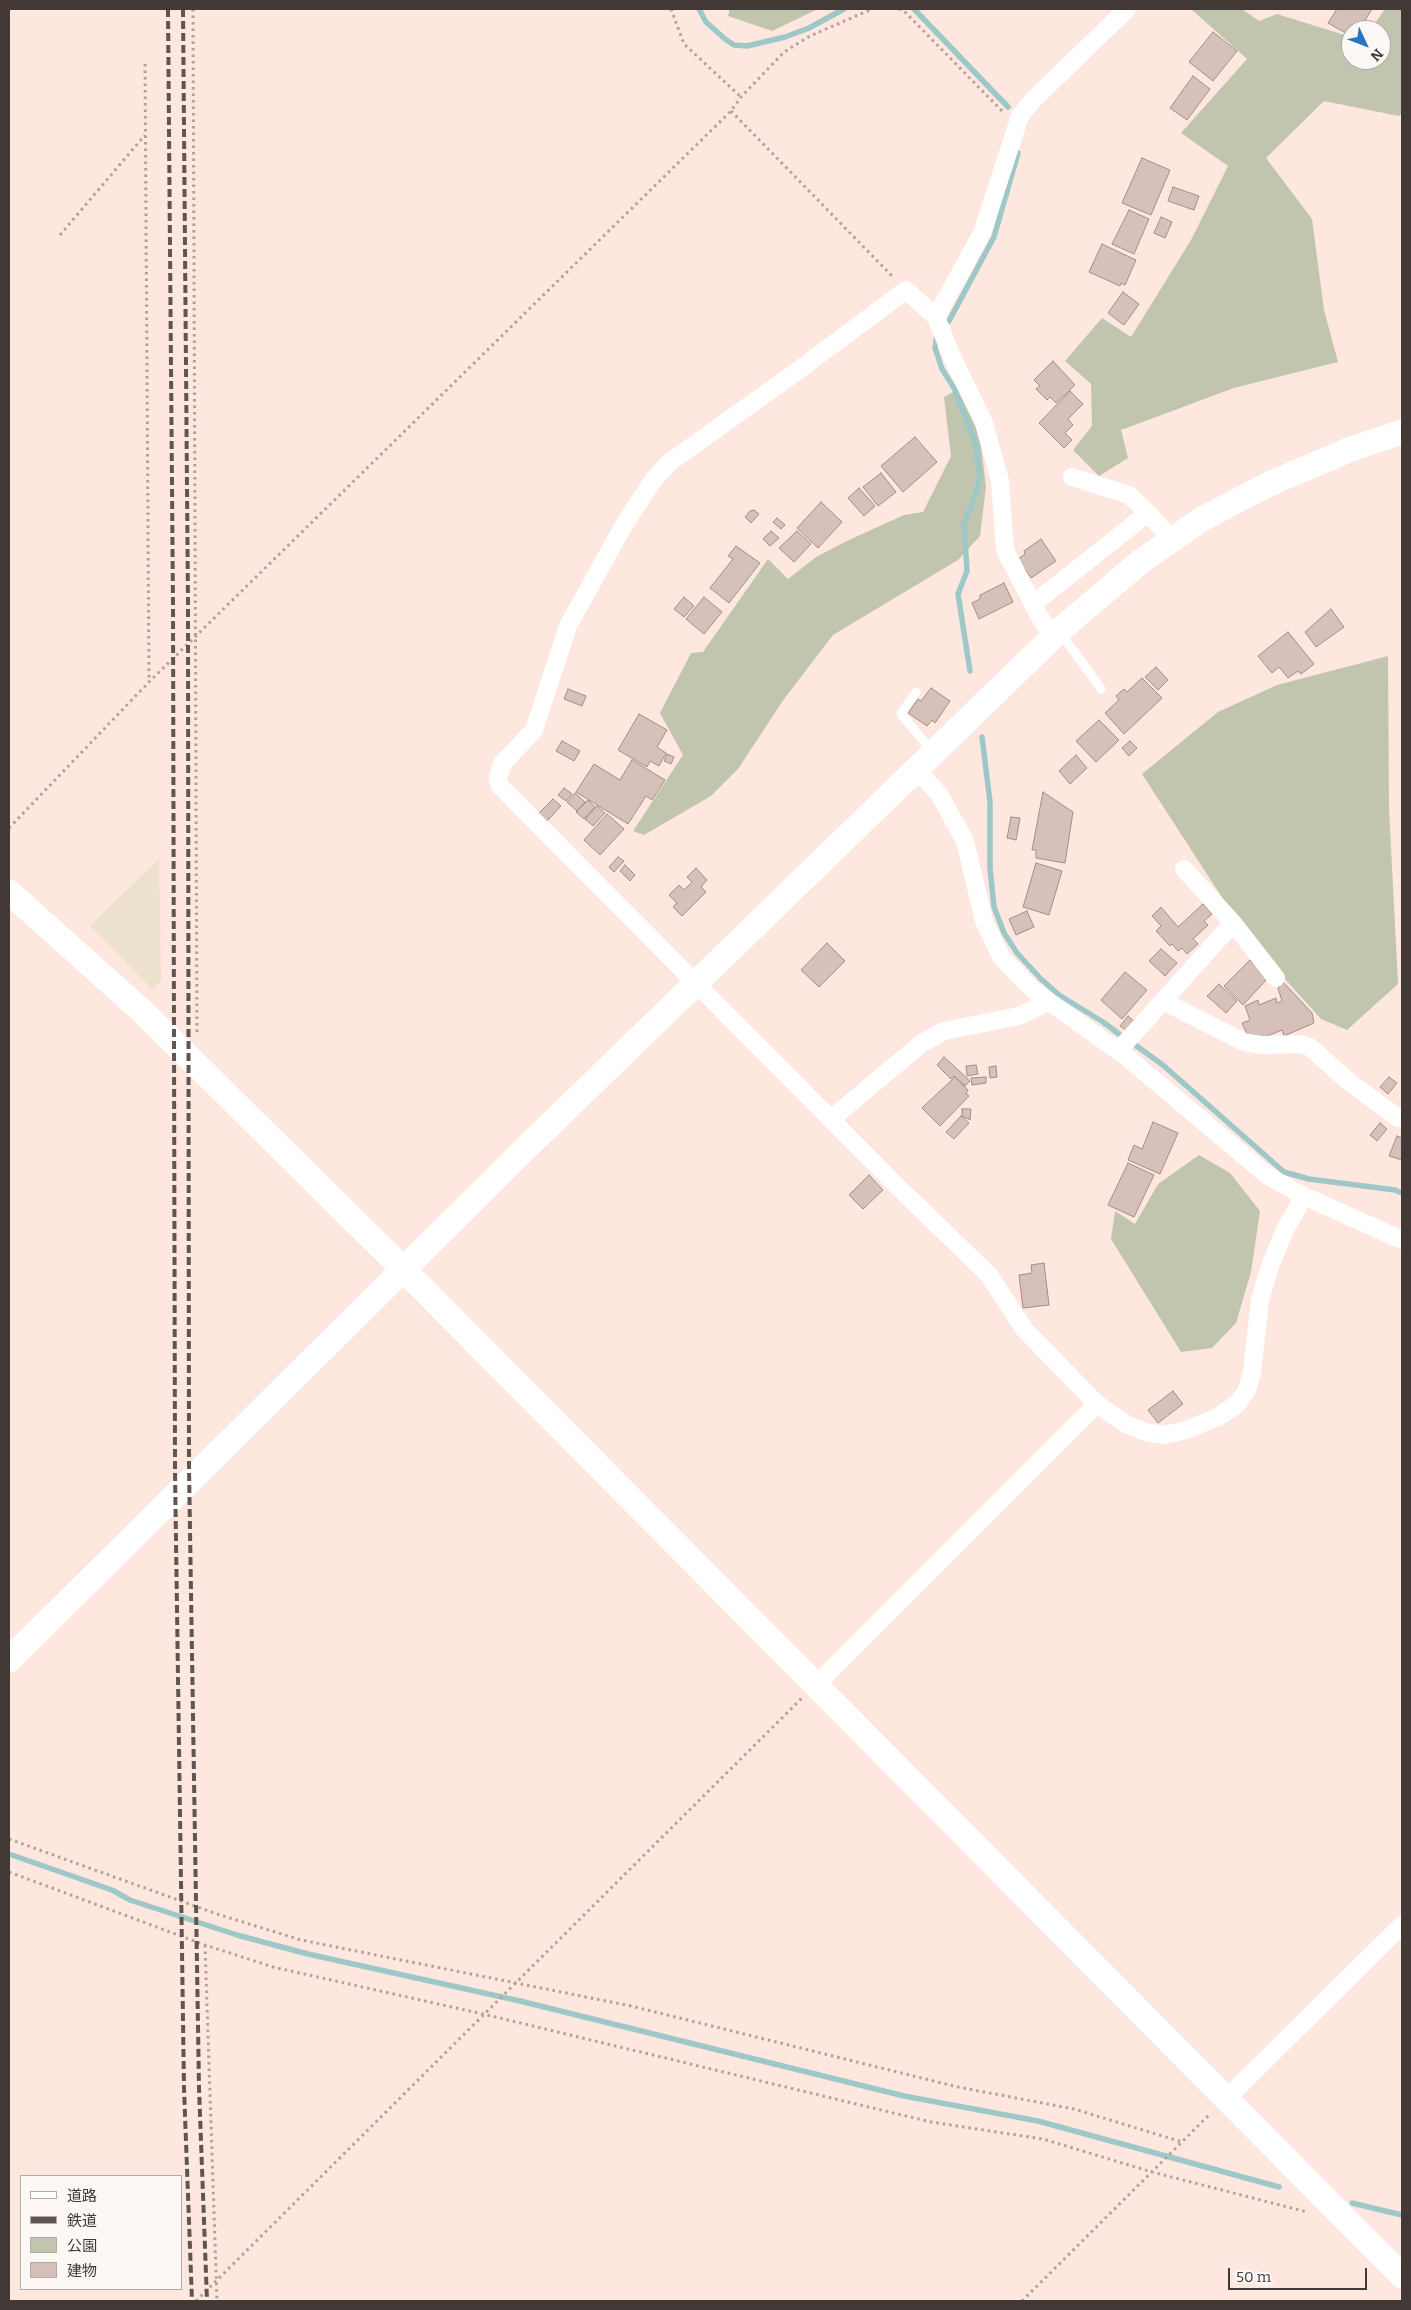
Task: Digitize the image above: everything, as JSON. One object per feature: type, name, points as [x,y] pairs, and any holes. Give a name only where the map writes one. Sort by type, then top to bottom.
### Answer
[{"type":"street","points":[[936,317],[982,233],[1020,116],[1034,99],[1127,9]]},
{"type":"street","points":[[1056,634],[1033,604],[1005,550],[1000,482],[984,423],[952,357],[936,317],[906,290],[792,375],[670,462],[654,480],[624,525],[568,626],[534,730],[502,764],[499,771],[500,786],[988,1275],[1024,1329],[1097,1404],[1126,1424],[1145,1432],[1163,1435],[1186,1430],[1210,1420],[1237,1404],[1246,1390],[1252,1372],[1260,1300],[1270,1266],[1285,1230],[1304,1196]]},
{"type":"street","points":[[9,1660],[403,1269],[1056,634],[1140,562],[1202,520],[1269,484],[1352,449],[1402,432]]},
{"type":"street","points":[[1072,477],[1129,495],[1172,540]]},
{"type":"street","points":[[1033,604],[1148,513]]},
{"type":"street","points":[[925,761],[939,794],[965,841],[984,920],[1001,957],[1033,990],[1119,1050],[1268,1176],[1304,1196],[1402,1240]]},
{"type":"street","points":[[1184,869],[1233,923],[1276,978]]},
{"type":"street","points":[[9,892],[143,1012],[403,1269],[1402,2276]]},
{"type":"street","points":[[1119,1050],[1233,923]]},
{"type":"street","points":[[1163,1001],[1244,1042],[1261,1046],[1300,1044],[1310,1048],[1348,1081],[1398,1118]]},
{"type":"street","points":[[831,1119],[922,1042],[944,1031],[1019,1016],[1048,1002]]},
{"type":"street","points":[[816,1685],[1097,1404]]},
{"type":"street","points":[[1226,2099],[1402,1925]]},
{"type":"lane","points":[[1056,634],[1101,689]]},
{"type":"lane","points":[[916,692],[900,714],[925,761]]},
{"type":"path","points":[[193,9],[197,635],[197,1046]]},
{"type":"path","points":[[670,9],[684,44],[740,97]]},
{"type":"path","points":[[9,828],[149,682],[731,111],[740,97],[784,52],[810,36],[872,9]]},
{"type":"path","points":[[900,9],[1016,125]]},
{"type":"path","points":[[145,64],[149,682]]},
{"type":"path","points":[[731,111],[906,290]]},
{"type":"path","points":[[60,235],[146,135]]},
{"type":"path","points":[[196,2301],[816,1685]]},
{"type":"path","points":[[9,1839],[217,1914],[301,1940],[631,2006],[958,2088],[1074,2109],[1182,2142]]},
{"type":"path","points":[[9,1872],[204,1945],[273,1967],[483,2014],[931,2122],[1043,2139],[1152,2172],[1310,2212]]},
{"type":"path","points":[[204,1945],[217,2301]]},
{"type":"path","points":[[1022,2301],[1226,2099]]},
{"type":"shaded area","points":[[159,859],[161,981],[152,989],[90,926]]},
{"type":"green space","points":[[730,9],[818,9],[772,31],[728,16]]},
{"type":"green space","points":[[1191,9],[1242,9],[1259,21],[1277,14],[1341,34],[1341,70],[1391,70],[1391,20],[1377,20],[1385,9],[1402,9],[1402,113],[1399,116],[1324,101],[1266,158],[1312,219],[1324,310],[1338,362],[1234,388],[1121,430],[1128,458],[1099,476],[1073,450],[1092,426],[1091,384],[1065,361],[1102,318],[1131,337],[1191,240],[1228,166],[1181,133],[1247,59]]},
{"type":"green space","points":[[960,388],[980,437],[986,487],[980,536],[958,560],[833,635],[784,699],[738,769],[711,796],[644,835],[633,831],[683,755],[660,713],[691,653],[703,652],[768,559],[788,579],[816,557],[849,540],[904,515],[923,512],[951,456],[944,397]]},
{"type":"green space","points":[[1388,656],[1389,808],[1398,984],[1347,1030],[1321,1019],[1249,939],[1142,774],[1218,712],[1277,685]]},
{"type":"green space","points":[[1199,1155],[1230,1173],[1260,1211],[1251,1272],[1236,1323],[1212,1348],[1181,1352],[1111,1239],[1115,1211],[1135,1224],[1158,1184]]},
{"type":"building","points":[[1337,9],[1372,9],[1365,20],[1341,20],[1341,30],[1328,23]]},
{"type":"building","points":[[1213,32],[1237,51],[1213,81],[1189,62]]},
{"type":"building","points":[[1193,76],[1210,89],[1187,120],[1170,108]]},
{"type":"building","points":[[1142,158],[1170,170],[1151,215],[1122,203]]},
{"type":"building","points":[[1173,187],[1199,196],[1194,210],[1168,201]]},
{"type":"building","points":[[1129,210],[1149,219],[1134,254],[1112,244]]},
{"type":"building","points":[[1161,217],[1172,222],[1165,238],[1154,233]]},
{"type":"building","points":[[1102,244],[1136,260],[1125,285],[1121,283],[1120,286],[1089,272]]},
{"type":"building","points":[[1123,292],[1139,304],[1124,325],[1108,313]]},
{"type":"building","points":[[1053,361],[1075,385],[1056,403],[1050,397],[1047,400],[1036,389],[1040,386],[1034,380]]},
{"type":"building","points":[[1070,391],[1083,404],[1068,419],[1073,425],[1065,433],[1072,440],[1064,448],[1039,423]]},
{"type":"building","points":[[915,437],[937,462],[903,492],[881,466]]},
{"type":"building","points":[[881,473],[896,492],[878,506],[863,487]]},
{"type":"building","points":[[859,488],[875,506],[864,516],[848,498]]},
{"type":"building","points":[[821,502],[842,522],[818,548],[797,528]]},
{"type":"building","points":[[754,510],[759,514],[751,523],[745,517],[750,511]]},
{"type":"building","points":[[777,518],[785,525],[781,529],[773,522]]},
{"type":"building","points":[[771,531],[779,538],[770,546],[763,539]]},
{"type":"building","points":[[797,531],[811,544],[794,562],[779,548]]},
{"type":"building","points":[[1041,539],[1056,561],[1031,578],[1018,559],[1025,554],[1024,551]]},
{"type":"building","points":[[736,546],[760,563],[729,603],[710,588],[733,559],[728,556]]},
{"type":"building","points":[[1004,583],[1013,602],[979,619],[972,603],[980,599],[980,595]]},
{"type":"building","points":[[684,597],[694,606],[684,617],[674,609]]},
{"type":"building","points":[[704,597],[722,612],[704,634],[686,619]]},
{"type":"building","points":[[1331,609],[1344,627],[1316,647],[1305,632]]},
{"type":"building","points":[[1288,632],[1314,664],[1301,674],[1298,671],[1288,678],[1279,667],[1272,673],[1258,656]]},
{"type":"building","points":[[1156,667],[1168,680],[1158,690],[1145,677]]},
{"type":"building","points":[[1142,678],[1162,698],[1124,734],[1105,713],[1119,700],[1116,696],[1124,689],[1127,692]]},
{"type":"building","points":[[931,688],[950,701],[935,723],[932,720],[927,726],[908,713],[918,699],[921,701]]},
{"type":"building","points":[[568,689],[586,696],[582,706],[564,699]]},
{"type":"building","points":[[639,714],[667,730],[657,747],[666,753],[659,766],[650,761],[647,767],[618,750]]},
{"type":"building","points":[[1099,720],[1119,740],[1096,762],[1076,741]]},
{"type":"building","points":[[562,741],[580,751],[574,761],[556,751]]},
{"type":"building","points":[[1130,741],[1137,748],[1129,756],[1122,748]]},
{"type":"building","points":[[667,754],[674,757],[671,764],[664,761]]},
{"type":"building","points":[[1076,755],[1087,768],[1070,784],[1059,771]]},
{"type":"building","points":[[632,760],[665,780],[652,800],[646,796],[628,824],[576,792],[594,764],[620,780]]},
{"type":"building","points":[[564,788],[572,794],[566,801],[558,795]]},
{"type":"building","points":[[1043,792],[1073,812],[1065,863],[1036,858],[1036,850],[1032,850]]},
{"type":"building","points":[[575,793],[585,802],[577,811],[567,802]]},
{"type":"building","points":[[553,799],[561,806],[547,821],[539,813]]},
{"type":"building","points":[[588,800],[595,807],[584,819],[576,812]]},
{"type":"building","points":[[597,806],[605,813],[593,826],[585,819]]},
{"type":"building","points":[[607,814],[624,829],[600,855],[584,840]]},
{"type":"building","points":[[1011,817],[1020,818],[1016,840],[1007,838]]},
{"type":"building","points":[[618,857],[624,861],[614,872],[609,867]]},
{"type":"building","points":[[1036,863],[1062,871],[1049,915],[1023,907]]},
{"type":"building","points":[[625,865],[635,875],[630,881],[620,871]]},
{"type":"building","points":[[696,868],[707,880],[701,887],[706,892],[682,916],[673,907],[677,903],[669,895],[679,885],[684,890],[692,882],[687,877]]},
{"type":"building","points":[[1203,904],[1212,914],[1204,921],[1208,925],[1193,939],[1198,944],[1187,954],[1182,948],[1178,951],[1172,944],[1170,946],[1156,931],[1161,926],[1152,916],[1161,907],[1178,927]]},
{"type":"building","points":[[1027,911],[1034,927],[1016,935],[1009,919]]},
{"type":"building","points":[[827,943],[845,961],[819,987],[801,970]]},
{"type":"building","points":[[1161,949],[1177,963],[1165,976],[1149,961]]},
{"type":"building","points":[[1250,960],[1268,978],[1243,1005],[1224,986]]},
{"type":"building","points":[[1125,972],[1147,990],[1122,1019],[1101,1000]]},
{"type":"building","points":[[1283,982],[1312,1013],[1314,1023],[1284,1036],[1282,1030],[1262,1038],[1247,1034],[1242,1023],[1250,1020],[1245,1006],[1258,1000],[1259,1005],[1276,998],[1277,1003],[1282,1001],[1278,988]]},
{"type":"building","points":[[1219,984],[1237,1001],[1226,1013],[1207,996]]},
{"type":"building","points":[[1128,1016],[1135,1022],[1128,1031],[1120,1026]]},
{"type":"building","points":[[944,1057],[970,1081],[965,1086],[954,1076],[951,1079],[937,1065]]},
{"type":"building","points":[[976,1065],[978,1074],[967,1076],[966,1066]]},
{"type":"building","points":[[996,1066],[997,1077],[990,1078],[989,1067]]},
{"type":"building","points":[[955,1077],[968,1090],[966,1093],[969,1096],[940,1126],[922,1108]]},
{"type":"building","points":[[986,1077],[986,1083],[972,1085],[971,1078]]},
{"type":"building","points":[[1389,1077],[1397,1083],[1388,1094],[1380,1087]]},
{"type":"building","points":[[962,1109],[971,1109],[970,1120],[962,1116]]},
{"type":"building","points":[[961,1116],[969,1123],[954,1139],[946,1132]]},
{"type":"building","points":[[1153,1122],[1178,1133],[1160,1174],[1128,1160],[1134,1145],[1142,1149]]},
{"type":"building","points":[[1380,1123],[1387,1129],[1377,1141],[1370,1135]]},
{"type":"building","points":[[1397,1136],[1402,1138],[1402,1160],[1389,1156]]},
{"type":"building","points":[[1128,1163],[1154,1175],[1134,1217],[1108,1205]]},
{"type":"building","points":[[869,1175],[883,1190],[863,1209],[849,1195]]},
{"type":"building","points":[[1044,1263],[1049,1305],[1023,1308],[1019,1275],[1032,1273],[1031,1265]]},
{"type":"building","points":[[1173,1391],[1183,1404],[1158,1423],[1148,1410]]},
{"type":"waterway","points":[[699,9],[706,22],[725,39],[734,45],[747,46],[785,37],[809,28],[844,9]]},
{"type":"waterway","points":[[914,9],[1008,107]]},
{"type":"waterway","points":[[949,321],[994,237],[1018,153]]},
{"type":"waterway","points":[[937,335],[935,348],[942,369],[954,388],[975,442],[980,475],[975,497],[964,523],[967,571],[958,594],[970,671]]},
{"type":"waterway","points":[[982,737],[990,802],[990,868],[994,907],[1004,933],[1017,953],[1059,995],[1119,1034]]},
{"type":"waterway","points":[[1134,1044],[1164,1066],[1284,1172],[1309,1179],[1395,1190],[1402,1193]]},
{"type":"waterway","points":[[9,1854],[112,1890],[130,1900],[237,1935],[308,1954],[520,2001],[904,2096],[1038,2121],[1279,2187]]},
{"type":"waterway","points":[[1352,2203],[1402,2215]]},
{"type":"railway","points":[[168,9],[173,605],[175,1472],[184,2088],[192,2301]]},
{"type":"railway","points":[[183,9],[188,606],[189,1468],[199,2088],[207,2301]]}]
